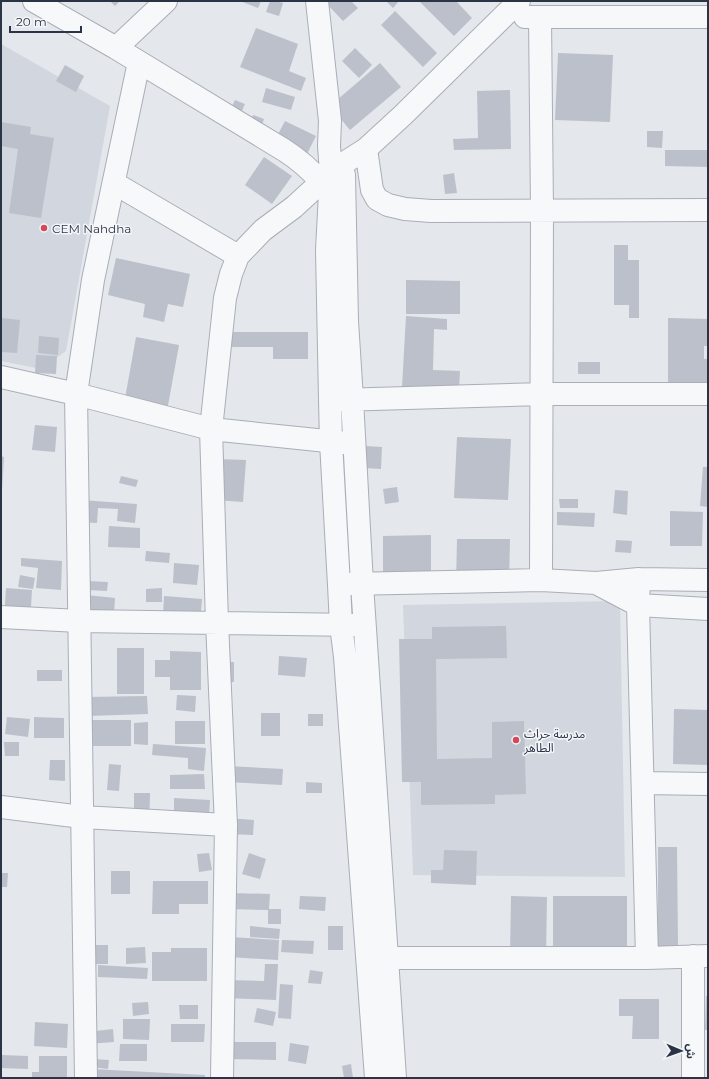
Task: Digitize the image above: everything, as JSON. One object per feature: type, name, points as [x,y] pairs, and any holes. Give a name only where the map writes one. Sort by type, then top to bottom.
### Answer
[{"type":"street","points":[[34,1],[116,48],[284,150],[301,162],[314,174],[332,173]]},
{"type":"street","points":[[116,48],[166,1]]},
{"type":"street","points":[[317,1],[330,121],[329,146],[347,320],[355,444],[364,625],[377,958],[376,1078]]},
{"type":"street","points":[[222,1078],[226,826],[210,429],[225,298],[231,274],[238,256],[263,230],[294,207],[332,173],[366,149],[403,115],[518,1]]},
{"type":"street","points":[[501,18],[706,12]]},
{"type":"street","points":[[540,18],[542,210],[541,580]]},
{"type":"street","points":[[86,1078],[76,394],[93,280],[139,62]]},
{"type":"street","points":[[366,149],[372,190],[377,199],[388,205],[405,209],[431,211],[708,210]]},
{"type":"street","points":[[332,173],[327,250],[331,442],[341,625],[377,958],[395,1078]]},
{"type":"street","points":[[114,183],[238,256]]},
{"type":"street","points":[[1,377],[76,394],[210,429],[355,444]]},
{"type":"street","points":[[330,400],[542,394],[708,394]]},
{"type":"street","points":[[339,585],[541,580],[596,583],[639,579],[708,580]]},
{"type":"street","points":[[639,579],[638,605],[647,958]]},
{"type":"street","points":[[596,583],[638,605],[708,609]]},
{"type":"street","points":[[1,617],[79,621],[364,625]]},
{"type":"street","points":[[642,783],[708,784]]},
{"type":"street","points":[[1,807],[82,817],[226,826]]},
{"type":"street","points":[[377,958],[647,958],[700,956],[693,1078]]},
{"type":"shaded area","name":"CEM Nahdha","points":[[1,44],[110,106],[66,351],[41,369],[1,361]]},
{"type":"shaded area","name":"مدرسة حراث الطاهر","points":[[620,601],[625,877],[413,875],[403,605]]},
{"type":"building","points":[[110,1],[120,1],[115,6]]},
{"type":"building","points":[[240,1],[261,1],[258,8]]},
{"type":"building","points":[[270,1],[283,3],[279,16],[266,12]]},
{"type":"building","points":[[351,1],[358,8],[343,21],[325,2]]},
{"type":"building","points":[[386,1],[399,1],[393,8]]},
{"type":"building","points":[[419,1],[456,1],[472,18],[454,36]]},
{"type":"building","points":[[395,11],[437,53],[423,67],[381,25]]},
{"type":"building","points":[[256,28],[298,44],[289,71],[306,78],[301,91],[240,67]]},
{"type":"building","points":[[355,48],[372,65],[359,78],[342,61]]},
{"type":"building","points":[[558,53],[613,55],[610,122],[555,120]]},
{"type":"building","points":[[380,63],[401,87],[350,130],[330,106]]},
{"type":"building","points":[[65,65],[84,76],[76,92],[56,81]]},
{"type":"building","points":[[266,88],[295,97],[291,110],[262,102]]},
{"type":"building","points":[[510,90],[511,149],[454,150],[453,139],[478,138],[477,91]]},
{"type":"building","points":[[235,100],[245,104],[237,122],[227,117]]},
{"type":"building","points":[[253,115],[264,119],[259,133],[248,129]]},
{"type":"building","points":[[285,121],[316,136],[306,156],[275,140]]},
{"type":"building","points":[[1,122],[31,127],[30,134],[54,138],[41,218],[9,213],[18,149],[1,146]]},
{"type":"building","points":[[647,131],[663,131],[662,148],[647,147]]},
{"type":"building","points":[[665,150],[708,150],[708,167],[665,166]]},
{"type":"building","points":[[264,157],[292,176],[272,204],[245,185]]},
{"type":"building","points":[[454,173],[457,193],[445,194],[443,175]]},
{"type":"building","points":[[614,245],[628,245],[628,260],[639,260],[639,318],[629,318],[629,305],[614,305]]},
{"type":"building","points":[[116,258],[190,274],[183,307],[168,304],[164,322],[143,317],[145,304],[108,295]]},
{"type":"building","points":[[406,280],[460,281],[460,314],[406,314]]},
{"type":"building","points":[[406,316],[447,319],[447,330],[434,329],[433,370],[460,371],[459,390],[402,387]]},
{"type":"building","points":[[1,318],[20,320],[17,353],[1,352]]},
{"type":"building","points":[[668,318],[708,319],[708,346],[704,346],[704,359],[708,359],[708,392],[668,392]]},
{"type":"building","points":[[230,332],[308,332],[308,359],[273,359],[273,347],[229,347]]},
{"type":"building","points":[[39,336],[59,338],[58,355],[38,353]]},
{"type":"building","points":[[136,337],[179,345],[167,411],[124,404]]},
{"type":"building","points":[[36,355],[57,356],[56,374],[35,373]]},
{"type":"building","points":[[578,362],[600,362],[600,374],[578,374]]},
{"type":"building","points":[[35,425],[57,427],[55,452],[32,450]]},
{"type":"building","points":[[457,437],[511,439],[508,500],[454,498]]},
{"type":"building","points":[[365,446],[382,447],[381,469],[364,468]]},
{"type":"building","points":[[1,456],[4,457],[2,490],[1,489]]},
{"type":"building","points":[[217,459],[246,460],[243,502],[215,500]]},
{"type":"building","points":[[703,467],[708,467],[708,507],[700,506]]},
{"type":"building","points":[[121,476],[138,480],[136,487],[119,483]]},
{"type":"building","points":[[397,487],[399,502],[385,504],[383,489]]},
{"type":"building","points":[[615,490],[628,491],[627,515],[613,513]]},
{"type":"building","points":[[559,499],[578,499],[578,508],[560,508]]},
{"type":"building","points":[[81,500],[137,504],[135,523],[117,521],[118,509],[98,508],[97,523],[79,522]]},
{"type":"building","points":[[670,511],[703,512],[702,546],[670,546]]},
{"type":"building","points":[[557,512],[595,513],[594,527],[557,525]]},
{"type":"building","points":[[109,526],[140,528],[140,548],[108,547]]},
{"type":"building","points":[[431,535],[431,588],[383,588],[383,536]]},
{"type":"building","points":[[457,539],[510,539],[509,584],[456,583]]},
{"type":"building","points":[[616,540],[632,541],[631,553],[615,552]]},
{"type":"building","points":[[146,551],[170,553],[169,563],[145,561]]},
{"type":"building","points":[[21,558],[62,561],[61,590],[36,588],[38,568],[21,566]]},
{"type":"building","points":[[174,563],[199,565],[197,585],[173,583]]},
{"type":"building","points":[[20,575],[35,578],[33,589],[18,587]]},
{"type":"building","points":[[88,581],[108,582],[107,591],[87,590]]},
{"type":"building","points":[[6,588],[32,590],[30,622],[4,621]]},
{"type":"building","points":[[162,588],[162,602],[146,602],[146,589]]},
{"type":"building","points":[[86,595],[115,598],[114,613],[85,611]]},
{"type":"building","points":[[164,596],[202,599],[199,633],[163,615]]},
{"type":"building","points":[[506,626],[507,658],[436,659],[437,759],[492,758],[492,722],[524,721],[526,794],[495,795],[495,804],[421,805],[421,782],[402,782],[399,639],[432,639],[432,627]]},
{"type":"building","points":[[117,648],[144,648],[144,694],[117,694]]},
{"type":"building","points":[[170,651],[201,652],[201,690],[170,690],[170,677],[155,677],[155,660],[170,660]]},
{"type":"building","points":[[279,656],[307,658],[305,677],[278,675]]},
{"type":"building","points":[[222,662],[234,662],[234,682],[222,682]]},
{"type":"building","points":[[37,670],[62,670],[62,681],[37,681]]},
{"type":"building","points":[[177,695],[196,696],[195,712],[176,710]]},
{"type":"building","points":[[147,696],[148,714],[88,716],[87,697]]},
{"type":"building","points":[[674,709],[708,710],[708,765],[673,764]]},
{"type":"building","points":[[261,713],[280,713],[280,736],[261,736]]},
{"type":"building","points":[[308,714],[323,714],[323,726],[308,726]]},
{"type":"building","points":[[7,717],[30,719],[28,737],[5,734]]},
{"type":"building","points":[[34,717],[64,718],[64,738],[34,738]]},
{"type":"building","points":[[89,720],[131,720],[131,746],[89,746]]},
{"type":"building","points":[[175,721],[205,721],[205,744],[175,744]]},
{"type":"building","points":[[148,722],[148,745],[134,744],[134,723]]},
{"type":"building","points":[[4,742],[19,742],[19,756],[5,756]]},
{"type":"building","points":[[153,744],[206,748],[204,771],[188,769],[188,758],[152,755]]},
{"type":"building","points":[[50,760],[65,760],[65,781],[49,780]]},
{"type":"building","points":[[109,764],[121,765],[119,791],[107,790]]},
{"type":"building","points":[[227,766],[283,769],[282,785],[226,782]]},
{"type":"building","points":[[204,774],[205,789],[170,789],[170,775]]},
{"type":"building","points":[[306,782],[322,783],[322,793],[306,793]]},
{"type":"building","points":[[134,793],[150,793],[149,831],[134,831]]},
{"type":"building","points":[[174,798],[210,800],[208,833],[174,813]]},
{"type":"building","points":[[227,818],[254,820],[253,835],[226,834]]},
{"type":"building","points":[[658,847],[677,847],[678,946],[658,947]]},
{"type":"building","points":[[444,850],[477,851],[476,885],[431,883],[431,870],[443,870]]},
{"type":"building","points":[[209,853],[212,870],[199,872],[197,854]]},
{"type":"building","points":[[249,853],[266,859],[260,879],[242,874]]},
{"type":"building","points":[[111,871],[130,871],[130,894],[111,894]]},
{"type":"building","points":[[1,873],[8,873],[7,887],[1,887]]},
{"type":"building","points":[[153,881],[208,881],[208,904],[179,904],[179,914],[152,914]]},
{"type":"building","points":[[230,893],[270,894],[269,909],[281,909],[281,924],[268,924],[268,910],[230,909]]},
{"type":"building","points":[[300,896],[326,897],[325,911],[299,909]]},
{"type":"building","points":[[511,896],[547,897],[546,959],[510,959]]},
{"type":"building","points":[[553,896],[627,896],[627,958],[553,957]]},
{"type":"building","points":[[250,926],[280,929],[279,939],[250,937]]},
{"type":"building","points":[[328,926],[343,926],[343,950],[328,950]]},
{"type":"building","points":[[230,937],[279,940],[278,960],[229,957]]},
{"type":"building","points":[[282,940],[314,941],[313,954],[281,952]]},
{"type":"building","points":[[90,945],[108,945],[108,964],[90,964]]},
{"type":"building","points":[[145,947],[146,963],[126,964],[126,948]]},
{"type":"building","points":[[171,948],[207,948],[207,981],[152,981],[152,952],[171,952]]},
{"type":"building","points":[[265,964],[278,964],[276,1000],[226,998],[227,980],[264,981]]},
{"type":"building","points":[[98,965],[148,968],[147,979],[98,977]]},
{"type":"building","points":[[310,970],[323,972],[321,984],[308,983]]},
{"type":"building","points":[[280,984],[293,985],[291,1019],[278,1018]]},
{"type":"building","points":[[706,996],[708,996],[708,1030],[705,1030]]},
{"type":"building","points":[[619,999],[659,999],[659,1039],[632,1039],[633,1016],[619,1016]]},
{"type":"building","points":[[148,1002],[149,1014],[133,1016],[132,1003]]},
{"type":"building","points":[[179,1005],[198,1005],[198,1019],[180,1019]]},
{"type":"building","points":[[257,1008],[276,1012],[273,1026],[254,1022]]},
{"type":"building","points":[[123,1019],[150,1019],[149,1040],[123,1039]]},
{"type":"building","points":[[35,1022],[68,1024],[67,1048],[34,1046]]},
{"type":"building","points":[[171,1024],[205,1024],[204,1042],[171,1042]]},
{"type":"building","points":[[113,1029],[114,1042],[88,1044],[87,1032]]},
{"type":"building","points":[[225,1042],[276,1042],[276,1060],[225,1059]]},
{"type":"building","points":[[290,1043],[309,1046],[306,1064],[288,1061]]},
{"type":"building","points":[[120,1044],[147,1044],[147,1061],[119,1061]]},
{"type":"building","points":[[1,1055],[28,1056],[28,1069],[1,1068]]},
{"type":"building","points":[[39,1056],[67,1056],[67,1078],[32,1078],[32,1072],[39,1072]]},
{"type":"building","points":[[92,1059],[109,1060],[108,1069],[91,1067]]},
{"type":"building","points":[[351,1064],[353,1078],[344,1078],[342,1066]]},
{"type":"building","points":[[92,1069],[205,1075],[205,1078],[91,1078]]},
{"type":"place","name":"CEM Nahdha","points":[[44,228]]},
{"type":"place","name":"مدرسة حراث الطاهر","points":[[516,740]]}]
